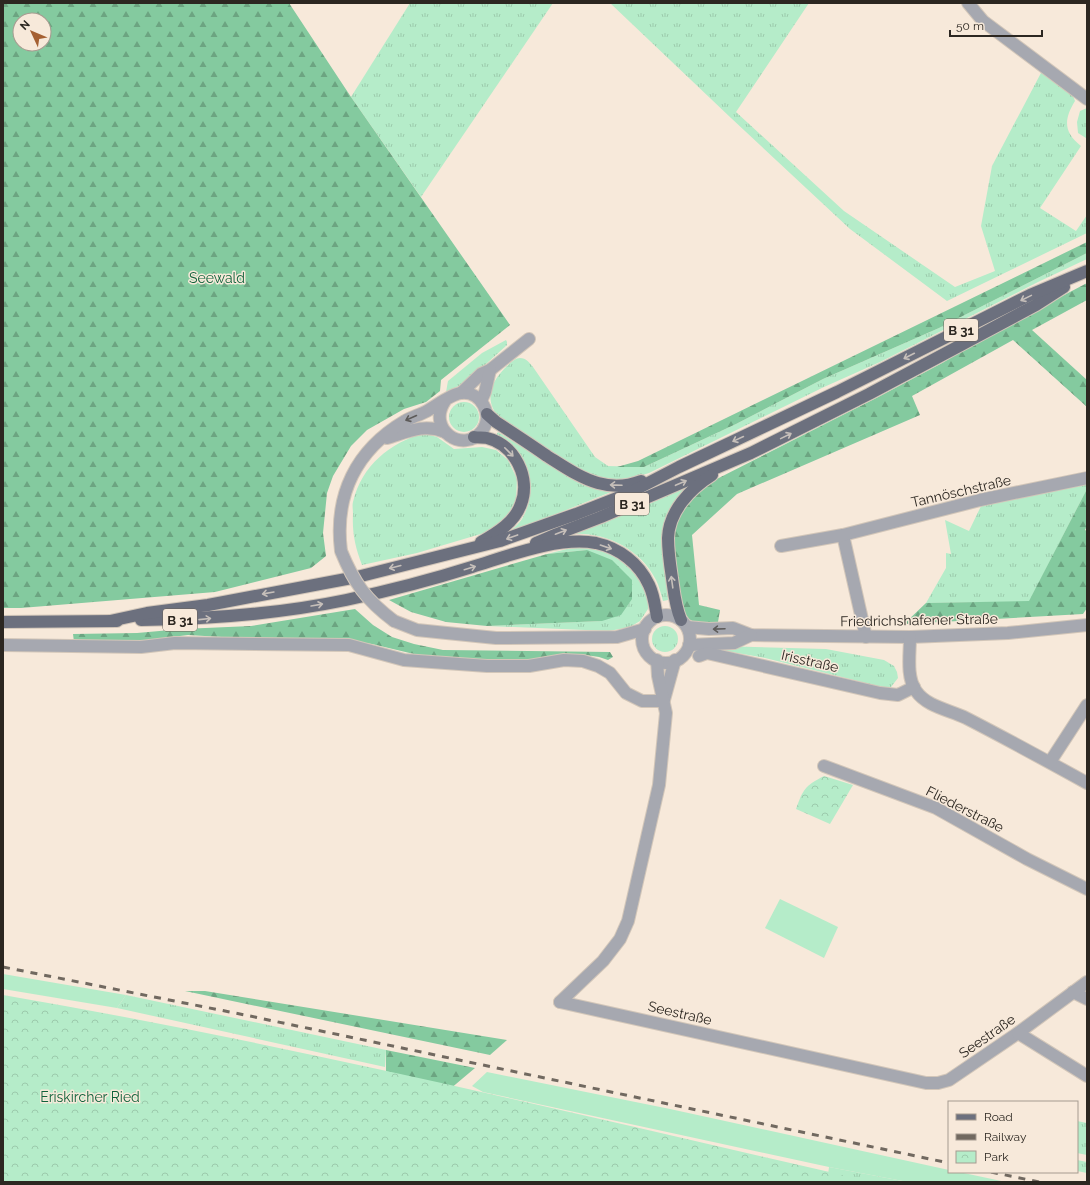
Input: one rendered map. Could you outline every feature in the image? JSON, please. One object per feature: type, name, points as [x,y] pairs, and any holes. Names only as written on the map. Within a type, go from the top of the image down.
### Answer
[{"type":"main road","name":"B 31","points":[[3,622],[198,619],[303,608],[400,588],[473,567],[513,554],[556,534],[601,517],[751,453],[869,394],[1036,305],[1087,272]]},
{"type":"main road","name":"B 31","points":[[110,621],[148,613],[208,605],[357,577],[500,541],[576,514],[627,494],[679,467],[837,392],[1030,295],[1087,272]]},
{"type":"main road","points":[[487,414],[496,422],[561,464],[586,479],[600,484],[619,486],[634,484],[679,467]]},
{"type":"main road","points":[[433,558],[482,542],[508,524],[521,505],[525,491],[519,464],[508,451],[500,445],[486,438],[474,437]]},
{"type":"main road","points":[[684,623],[676,608],[669,557],[668,537],[675,513],[688,494],[697,486],[710,476],[751,453]]},
{"type":"main road","points":[[513,554],[554,545],[584,542],[597,544],[618,551],[635,564],[642,573],[649,585],[657,617]]},
{"type":"street","points":[[968,3],[983,22],[1087,99]]},
{"type":"street","points":[[461,393],[481,374],[490,370],[529,339]]},
{"type":"street","points":[[481,401],[485,392],[490,370]]},
{"type":"street","points":[[380,440],[423,427],[436,428],[456,439],[465,440],[474,437],[484,428],[487,414],[481,401],[474,395],[461,393],[452,395],[426,412],[406,420],[388,433],[380,440],[356,466],[344,492],[339,520],[341,551],[355,581],[365,596],[378,609],[394,621],[417,630],[496,638],[617,637],[644,644]]},
{"type":"street","points":[[445,401],[439,414],[440,423],[445,432]]},
{"type":"street","name":"Tannöschstraße","points":[[781,546],[843,535],[980,500],[1087,478]]},
{"type":"street","points":[[843,535],[866,637]]},
{"type":"street","points":[[667,615],[676,617],[684,623],[690,636],[689,645],[683,656],[667,662],[657,660],[648,654],[643,637],[645,629],[650,622],[657,617],[667,615]]},
{"type":"street","name":"Friedrichshafener Straße","points":[[684,623],[709,629],[734,628],[750,635],[866,637],[910,637],[1008,633],[1087,625]]},
{"type":"street","points":[[617,637],[645,629]]},
{"type":"street","name":"Friedrichshafener Straße","points":[[689,645],[734,643],[750,635]]},
{"type":"street","points":[[910,637],[910,670],[912,682],[920,696],[930,704],[964,718],[1050,762],[1087,783]]},
{"type":"street","points":[[3,646],[141,647],[175,643],[348,645],[404,660],[487,666],[529,666],[564,660],[583,660],[610,673],[626,693],[642,701],[664,702]]},
{"type":"street","name":"Irisstraße","points":[[699,656],[707,654],[880,693],[898,695],[914,687]]},
{"type":"street","name":"Seestraße","points":[[657,660],[658,676],[666,713],[659,785],[628,921],[620,939],[603,961],[560,1002],[926,1083],[938,1083],[949,1080],[1018,1033],[1087,982]]},
{"type":"street","name":"Seestraße","points":[[664,702],[675,660]]},
{"type":"street","points":[[1050,762],[1087,705]]},
{"type":"street","name":"Fliederstraße","points":[[824,766],[936,808],[1021,855],[1087,889]]},
{"type":"street","points":[[1074,992],[1087,999]]},
{"type":"street","points":[[1018,1033],[1087,1076]]},
{"type":"green space","name":"Seewald","points":[[3,3],[289,3],[351,97],[510,325],[441,380],[440,391],[426,402],[404,409],[367,430],[351,446],[333,476],[327,493],[323,533],[326,556],[311,568],[215,592],[21,608],[3,608]]},
{"type":"green space","points":[[410,3],[553,3],[421,197],[351,97]]},
{"type":"green space","points":[[610,3],[809,3],[736,112],[844,211],[955,287],[995,271],[981,226],[992,166],[1042,71],[1073,96],[1075,101],[1067,119],[1067,125],[1071,136],[1081,146],[1040,208],[1076,231],[1087,215],[1087,233],[947,301],[850,229]]},
{"type":"green space","points":[[1087,108],[1086,138],[1078,133],[1077,122],[1080,111]]},
{"type":"green space","points":[[1087,242],[1087,253],[939,328],[823,379],[736,424],[644,467],[617,467],[638,461]]},
{"type":"green space","points":[[1087,253],[1087,259],[1038,282],[880,362],[824,387],[649,473],[636,477],[608,481],[589,475],[570,465],[501,420],[492,407],[491,393],[495,380],[512,362],[518,358],[524,359],[533,367],[595,457],[608,466],[644,467],[736,424],[823,379],[939,328]]},
{"type":"green space","points":[[1087,283],[1087,300],[1032,330],[1087,380],[1087,407],[1013,340],[912,396],[920,415],[737,494],[692,535],[699,605],[720,610],[718,622],[694,622],[689,619],[680,606],[672,547],[676,521],[684,507],[707,484],[882,395],[944,362],[970,345]]},
{"type":"green space","points":[[506,340],[507,345],[465,383],[446,392],[448,381],[482,353]]},
{"type":"green space","points":[[464,402],[470,403],[478,411],[478,423],[470,431],[464,432],[458,431],[450,423],[449,417],[450,411],[458,403]]},
{"type":"green space","points":[[498,432],[583,485],[611,492],[509,533],[521,521],[526,510],[529,501],[530,482],[525,463],[520,454],[514,447],[496,435]]},
{"type":"green space","points":[[424,433],[437,437],[454,449],[482,447],[496,450],[508,460],[517,479],[516,500],[505,520],[484,533],[417,553],[362,565],[356,546],[353,527],[353,503],[357,489],[363,477],[379,457],[400,443]]},
{"type":"green space","points":[[1087,481],[1087,489],[1029,602],[926,603],[946,568],[946,553],[951,554],[945,520],[969,531],[982,504]]},
{"type":"green space","points":[[690,484],[682,493],[666,570],[668,600],[663,601],[657,582],[649,569],[641,559],[631,551],[620,544],[596,535],[570,534]]},
{"type":"green space","points":[[1087,489],[1087,526],[1085,530],[1087,531],[1087,608],[1083,614],[904,624],[926,603],[1029,601]]},
{"type":"green space","points":[[583,545],[618,555],[637,572],[649,595],[648,609],[640,621],[630,627],[609,631],[487,626],[602,621],[587,550],[547,554]]},
{"type":"green space","points":[[587,550],[612,560],[632,580],[632,599],[621,615],[602,621],[487,626],[446,622],[411,612],[389,600],[547,554]]},
{"type":"green space","points":[[355,609],[373,625],[392,637],[414,644],[443,650],[610,652],[613,657],[608,660],[579,654],[557,655],[532,660],[489,660],[418,655],[372,644],[332,639],[238,638],[188,635],[148,640],[74,642],[73,634],[137,633],[182,629],[251,626]]},
{"type":"green space","points":[[665,626],[674,630],[678,639],[674,648],[665,652],[656,648],[652,639],[656,630]]},
{"type":"green space","points":[[716,646],[826,649],[884,660],[894,666],[898,678],[891,687],[884,689],[862,682],[765,658],[715,649]]},
{"type":"green space","points":[[824,776],[853,785],[830,824],[796,809],[803,792]]},
{"type":"green space","points":[[780,899],[838,927],[824,958],[765,928]]},
{"type":"green space","points":[[3,974],[126,995],[117,1008],[3,989]]},
{"type":"green space","points":[[185,991],[205,991],[507,1040],[490,1055]]},
{"type":"green space","name":"Eriskircher Ried","points":[[3,995],[221,1036],[439,1082],[873,1182],[3,1182]]},
{"type":"green space","points":[[126,995],[386,1050],[385,1067],[117,1008]]},
{"type":"green space","points":[[386,1050],[475,1068],[386,1143]]},
{"type":"green space","points":[[487,1072],[670,1109],[948,1170],[948,1173],[964,1173],[1006,1182],[908,1182],[829,1167],[483,1092],[472,1086]]},
{"type":"green space","points":[[1078,1121],[1087,1123],[1087,1155],[1078,1153]]},
{"type":"green space","points":[[1078,1160],[1087,1162],[1087,1173],[1078,1171]]},
{"type":"green space","points":[[829,1167],[908,1182],[827,1182]]},
{"type":"railway","points":[[3,967],[245,1015],[948,1163]]},
{"type":"railway","points":[[996,1173],[1039,1182]]}]
